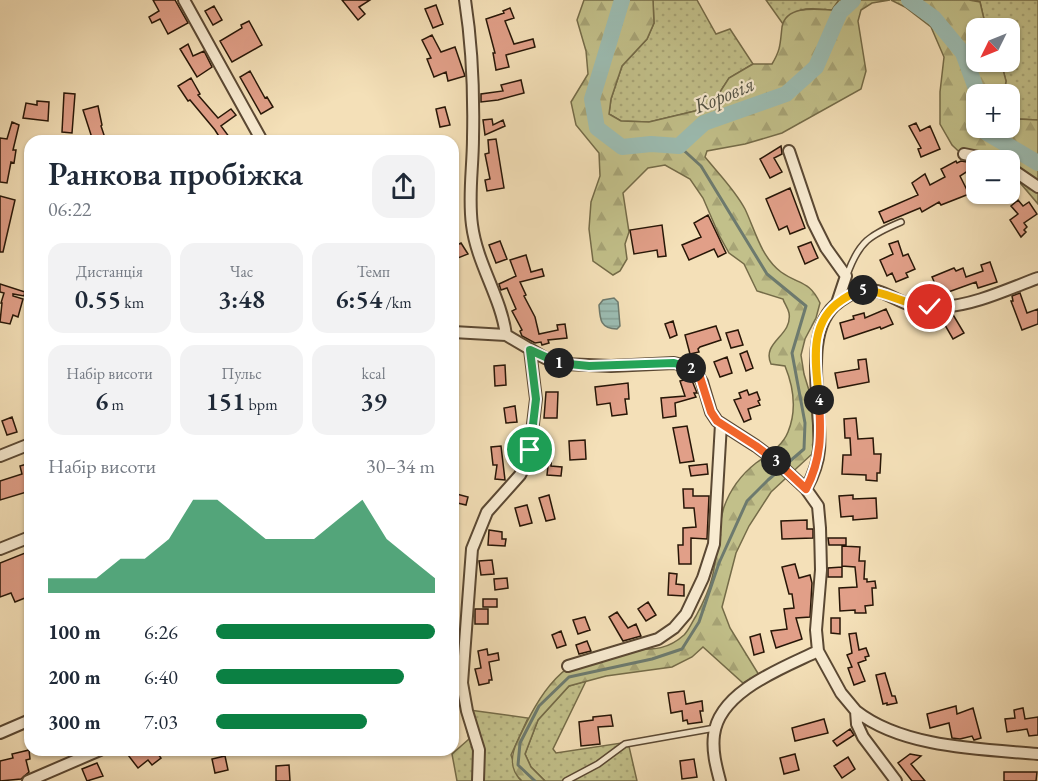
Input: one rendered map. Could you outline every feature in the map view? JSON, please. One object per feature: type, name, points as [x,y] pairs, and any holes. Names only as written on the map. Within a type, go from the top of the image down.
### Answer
[{"type":"street","points":[[184,0],[259,135]]},
{"type":"street","points":[[465,0],[473,89],[472,228],[506,335]]},
{"type":"street","points":[[789,151],[813,222],[826,248],[846,276],[837,303]]},
{"type":"street","points":[[1020,175],[1038,187]]},
{"type":"street","points":[[806,489],[815,470],[819,449],[816,341],[822,320],[829,310],[855,292],[863,290],[880,292],[915,306],[945,307],[976,300],[1038,278]]},
{"type":"street","points":[[459,332],[506,335],[545,358],[564,364],[611,366],[674,363],[687,366],[696,372],[702,382],[711,412],[722,424],[763,450],[789,472],[806,489],[818,506],[821,570],[816,630],[818,651],[841,693],[856,711],[884,727],[938,743],[1038,754]]},
{"type":"street","points":[[478,781],[479,750],[466,711],[462,683],[472,549],[487,513],[520,475],[529,457],[536,399],[530,350]]},
{"type":"street","points":[[568,666],[658,639],[674,628],[686,614],[704,578],[714,544],[722,424]]},
{"type":"street","points":[[0,456],[24,446]]},
{"type":"street","points":[[0,549],[24,539]]},
{"type":"street","points":[[720,781],[713,750],[715,728],[723,711],[739,693],[818,651]]},
{"type":"street","points":[[856,711],[857,724],[863,737],[896,781]]},
{"type":"street","points":[[0,733],[24,723]]},
{"type":"street","points":[[28,781],[86,756]]},
{"type":"lane","points":[[846,276],[853,260],[868,238],[876,232],[901,222]]},
{"type":"lane","points":[[566,781],[598,764],[625,744],[715,728]]},
{"type":"green space","points":[[584,0],[653,0],[654,23],[647,39],[622,66],[611,99],[609,114],[621,121],[649,122],[695,111],[715,100],[729,78],[753,64],[772,64],[779,50],[782,27],[789,15],[810,9],[832,10],[839,0],[890,0],[872,3],[861,10],[858,21],[866,71],[861,89],[782,133],[745,144],[707,151],[705,157],[741,202],[768,259],[781,272],[812,290],[820,303],[801,355],[811,397],[814,441],[812,454],[771,492],[749,526],[736,553],[722,607],[730,628],[759,675],[743,683],[703,647],[692,657],[672,667],[606,676],[569,686],[538,720],[525,754],[531,767],[545,781],[522,781],[515,772],[512,762],[516,745],[545,692],[568,667],[600,653],[661,648],[676,641],[687,631],[711,583],[724,507],[733,489],[746,472],[782,442],[793,416],[791,382],[785,366],[771,364],[769,356],[773,344],[789,321],[788,309],[783,299],[757,291],[744,264],[729,253],[703,198],[690,179],[665,165],[648,168],[623,193],[629,232],[625,244],[627,259],[620,271],[613,275],[593,261],[589,229],[591,202],[600,176],[599,153],[576,125],[571,102],[588,74],[586,51],[577,20]]},
{"type":"green space","points":[[653,0],[697,0],[716,34],[730,29],[753,64],[729,78],[715,100],[695,111],[649,122],[621,121],[609,114],[611,99],[622,66],[647,39],[654,23]]},
{"type":"green space","points":[[766,0],[839,0],[832,10],[805,9],[794,13],[783,24]]},
{"type":"green space","points":[[891,0],[980,2],[984,18],[966,18],[966,72],[1004,72],[1006,81],[1006,84],[966,84],[966,138],[1020,138],[1020,119],[1038,120],[1038,204],[1020,183],[1020,150],[966,150],[966,158],[952,145],[940,124],[940,92],[944,57],[931,27],[905,7]]},
{"type":"green space","points":[[969,0],[1038,0],[1038,120],[1020,119],[1020,84],[1006,84],[1004,72],[1020,72],[1020,18],[984,18],[980,2]]},
{"type":"green space","points":[[586,681],[553,749],[556,753],[628,742],[637,781],[545,781],[531,767],[525,754],[538,720],[569,686]]},
{"type":"green space","points":[[462,709],[528,718],[511,755],[522,781],[457,781],[452,756],[459,756],[459,748],[469,739]]},
{"type":"water","points":[[614,298],[618,302],[620,326],[617,329],[611,329],[602,322],[599,305],[603,300]]},
{"type":"building","points":[[153,0],[175,0],[188,23],[168,34],[160,19],[152,23],[149,17],[159,11]]},
{"type":"building","points":[[342,0],[370,0],[359,7],[365,14],[358,20]]},
{"type":"building","points":[[436,5],[443,24],[433,28],[425,9]]},
{"type":"building","points":[[214,6],[222,20],[213,25],[205,11]]},
{"type":"building","points":[[510,8],[514,18],[505,21],[514,44],[533,39],[535,47],[506,55],[509,67],[496,70],[493,53],[495,53],[486,19],[504,13],[503,11]]},
{"type":"building","points":[[249,21],[262,45],[232,62],[220,41]]},
{"type":"building","points":[[432,35],[441,52],[455,47],[465,76],[448,81],[446,72],[434,77],[427,59],[431,58],[422,40]]},
{"type":"building","points":[[188,44],[193,56],[204,51],[212,67],[197,77],[180,49]]},
{"type":"building","points":[[250,71],[265,98],[267,97],[273,107],[261,114],[240,77]]},
{"type":"building","points":[[191,78],[200,94],[198,95],[218,118],[231,109],[236,115],[221,126],[228,135],[218,135],[178,86]]},
{"type":"building","points":[[521,80],[524,93],[481,102],[481,94],[503,91],[501,85]]},
{"type":"building","points":[[64,93],[75,94],[72,133],[62,132]]},
{"type":"building","points":[[37,101],[49,102],[48,121],[23,118],[26,103],[37,105]]},
{"type":"building","points":[[98,106],[104,135],[91,135],[83,110]]},
{"type":"building","points":[[445,107],[450,125],[440,127],[436,109]]},
{"type":"building","points":[[492,119],[493,125],[503,120],[505,126],[485,135],[483,120]]},
{"type":"building","points":[[12,122],[19,125],[13,150],[16,150],[14,163],[11,162],[7,183],[0,182],[0,138],[7,139]]},
{"type":"building","points":[[916,123],[920,131],[930,126],[940,149],[921,157],[918,149],[921,148],[909,126]]},
{"type":"building","points":[[496,139],[504,188],[487,191],[485,180],[490,179],[485,154],[489,153],[488,140]]},
{"type":"building","points":[[781,146],[782,154],[774,158],[782,172],[770,178],[760,159]]},
{"type":"building","points":[[956,161],[957,163],[966,162],[966,172],[960,176],[966,188],[966,195],[941,205],[939,202],[922,212],[920,208],[884,223],[879,212],[918,195],[912,183],[925,174],[930,185],[945,177],[941,169]]},
{"type":"building","points":[[790,188],[805,228],[790,234],[787,226],[779,230],[766,199]]},
{"type":"building","points":[[0,196],[15,200],[3,252],[0,252]]},
{"type":"building","points":[[1020,202],[1023,206],[1029,202],[1037,214],[1024,223],[1027,227],[1024,230],[1026,232],[1021,237],[1010,220],[1018,214],[1011,206]]},
{"type":"building","points":[[708,215],[726,253],[718,257],[714,249],[689,260],[682,245],[701,237],[694,223]]},
{"type":"building","points":[[662,225],[666,256],[658,257],[657,250],[634,254],[630,230]]},
{"type":"building","points":[[500,241],[507,259],[496,263],[489,245]]},
{"type":"building","points":[[898,241],[903,256],[908,254],[915,269],[906,273],[908,277],[896,282],[892,273],[887,276],[880,260],[893,254],[889,244]]},
{"type":"building","points":[[811,242],[818,258],[805,264],[798,247]]},
{"type":"building","points":[[461,243],[468,254],[459,258],[459,244]]},
{"type":"building","points":[[526,255],[531,272],[542,269],[544,276],[520,282],[526,295],[524,296],[535,317],[539,334],[558,330],[557,325],[565,324],[567,338],[548,340],[549,343],[542,345],[541,342],[535,343],[522,336],[520,331],[522,330],[512,311],[516,309],[507,288],[501,290],[499,284],[516,276],[510,260]]},
{"type":"building","points":[[990,262],[997,282],[978,288],[976,282],[940,295],[932,277],[954,268],[956,271],[963,268],[966,277],[983,271],[981,265]]},
{"type":"building","points":[[0,284],[24,292],[24,296],[13,294],[23,299],[18,317],[13,315],[10,324],[0,322],[4,293],[0,292]]},
{"type":"building","points":[[1020,293],[1027,313],[1038,309],[1038,324],[1022,330],[1011,301],[1013,301],[1012,296]]},
{"type":"building","points":[[886,309],[893,324],[844,339],[840,323],[854,319],[853,316],[864,313],[865,318]]},
{"type":"building","points":[[952,313],[964,333],[953,339],[942,320]]},
{"type":"building","points":[[673,321],[677,335],[670,338],[665,324]]},
{"type":"building","points":[[716,326],[721,340],[700,347],[699,352],[690,354],[685,335]]},
{"type":"building","points":[[738,330],[743,345],[731,348],[726,333]]},
{"type":"building","points":[[747,351],[753,368],[746,371],[740,354]]},
{"type":"building","points":[[727,357],[732,373],[720,377],[714,362]]},
{"type":"building","points":[[866,359],[869,382],[838,388],[835,373],[859,369],[858,360]]},
{"type":"building","points":[[505,365],[506,385],[495,386],[494,366]]},
{"type":"building","points":[[691,378],[697,393],[694,393],[696,397],[675,403],[676,416],[663,418],[661,398],[685,396],[680,381]]},
{"type":"building","points":[[628,383],[629,399],[625,399],[627,414],[612,416],[610,403],[597,405],[595,387]]},
{"type":"building","points":[[747,390],[749,395],[757,392],[760,405],[748,409],[751,419],[744,422],[734,400],[741,398],[739,393]]},
{"type":"building","points":[[546,392],[558,392],[557,418],[544,418]]},
{"type":"building","points":[[515,406],[517,422],[506,423],[504,408]]},
{"type":"building","points":[[12,417],[17,432],[7,435],[2,421]]},
{"type":"building","points":[[856,418],[858,439],[873,438],[874,454],[881,454],[877,481],[866,480],[866,475],[842,474],[843,455],[851,455],[850,438],[845,438],[844,419]]},
{"type":"building","points":[[687,426],[694,461],[680,463],[673,428]]},
{"type":"building","points":[[585,440],[586,459],[570,460],[569,441]]},
{"type":"building","points":[[501,446],[505,480],[495,479],[497,465],[493,465],[491,447]]},
{"type":"building","points":[[541,447],[552,448],[551,466],[562,467],[561,476],[547,475],[548,466],[539,465]]},
{"type":"building","points":[[707,464],[708,474],[691,476],[689,466]]},
{"type":"building","points":[[24,465],[24,493],[0,500],[0,481],[22,474],[20,466]]},
{"type":"building","points":[[683,489],[693,489],[693,496],[709,496],[707,539],[691,538],[691,564],[679,564],[678,545],[683,545],[683,528],[696,527],[694,508],[684,508]]},
{"type":"building","points":[[459,495],[468,497],[466,505],[459,503]]},
{"type":"building","points":[[549,495],[555,519],[546,521],[539,498]]},
{"type":"building","points":[[853,495],[853,499],[876,498],[877,518],[853,520],[853,516],[841,517],[839,496]]},
{"type":"building","points":[[527,505],[532,523],[520,526],[515,508]]},
{"type":"building","points":[[807,520],[807,529],[813,529],[813,538],[782,539],[781,521]]},
{"type":"building","points":[[489,530],[502,532],[502,539],[506,539],[505,546],[488,545]]},
{"type":"building","points":[[828,538],[846,538],[846,545],[829,545]]},
{"type":"building","points":[[842,546],[860,547],[859,561],[865,561],[864,579],[867,579],[867,582],[875,581],[876,588],[872,588],[873,605],[865,606],[866,613],[855,613],[855,610],[840,611],[839,588],[857,587],[855,567],[842,566]]},
{"type":"building","points":[[24,553],[24,598],[15,602],[11,593],[0,597],[0,563]]},
{"type":"building","points":[[492,560],[494,574],[481,575],[479,561]]},
{"type":"building","points":[[795,564],[799,578],[810,575],[812,583],[810,617],[796,618],[802,639],[776,648],[771,631],[787,629],[784,609],[794,608],[792,594],[789,594],[782,567]]},
{"type":"building","points":[[842,567],[842,577],[828,577],[828,568]]},
{"type":"building","points":[[669,573],[677,574],[676,584],[684,585],[684,596],[668,595]]},
{"type":"building","points":[[507,578],[508,588],[495,590],[494,579]]},
{"type":"building","points":[[483,599],[497,599],[497,607],[483,607]]},
{"type":"building","points":[[648,602],[656,615],[646,621],[638,609]]},
{"type":"building","points":[[475,609],[488,609],[488,624],[475,624]]},
{"type":"building","points":[[617,612],[628,628],[636,624],[641,636],[623,641],[609,617]]},
{"type":"building","points":[[585,617],[590,630],[578,634],[573,620]]},
{"type":"building","points":[[831,618],[840,618],[840,634],[831,633]]},
{"type":"building","points":[[561,631],[566,645],[557,648],[552,635]]},
{"type":"building","points":[[856,633],[859,650],[866,648],[869,656],[858,663],[865,681],[854,685],[848,668],[852,667],[847,655],[852,653],[849,634]]},
{"type":"building","points":[[760,634],[764,652],[754,655],[750,637]]},
{"type":"building","points":[[587,641],[591,651],[579,654],[576,645]]},
{"type":"building","points":[[487,649],[488,655],[498,653],[499,660],[489,662],[492,680],[479,685],[475,669],[481,668],[478,651]]},
{"type":"building","points":[[885,673],[892,696],[895,696],[897,703],[883,704],[876,675]]},
{"type":"building","points":[[684,691],[686,704],[702,701],[703,711],[700,711],[702,722],[688,724],[687,720],[683,721],[682,711],[671,713],[668,693]]},
{"type":"building","points":[[956,706],[957,714],[973,708],[981,738],[974,740],[972,736],[952,738],[949,723],[930,728],[927,714]]},
{"type":"building","points":[[1023,708],[1025,719],[1038,717],[1038,735],[1029,736],[1027,729],[1007,732],[1005,719],[1015,718],[1014,710]]},
{"type":"building","points":[[611,715],[613,726],[598,727],[600,744],[581,746],[579,722],[593,720],[593,717]]},
{"type":"building","points":[[824,719],[828,733],[795,741],[792,728]]},
{"type":"building","points":[[850,729],[854,735],[837,746],[833,741]]},
{"type":"building","points":[[24,751],[24,756],[30,756],[30,759],[26,760],[29,772],[21,779],[0,781],[0,761],[13,758],[12,754]]},
{"type":"building","points":[[795,754],[799,770],[784,774],[780,758]]},
{"type":"building","points":[[910,754],[921,756],[911,764],[925,781],[912,781],[898,763]]},
{"type":"building","points":[[129,756],[160,756],[161,758],[152,765],[148,760],[138,768]]},
{"type":"building","points":[[225,756],[228,770],[215,773],[212,759]]},
{"type":"building","points":[[848,757],[855,769],[842,778],[834,766]]},
{"type":"building","points":[[694,759],[697,777],[682,779],[680,761]]},
{"type":"building","points":[[97,763],[103,776],[87,781],[82,769]]},
{"type":"building","points":[[289,765],[290,781],[276,781],[276,766]]},
{"type":"building","points":[[1004,772],[1037,772],[1036,781],[1004,781]]},
{"type":"waterway","name":"Коровія","points":[[622,0],[592,99],[597,128],[622,147],[651,144],[679,146],[704,123],[786,94],[816,67],[840,12],[853,0]]},
{"type":"waterway","name":"Коровія","points":[[909,0],[934,18],[963,53],[974,84]]},
{"type":"waterway","name":"Коровія","points":[[996,138],[1038,163]]},
{"type":"waterway","points":[[535,781],[518,765],[520,743],[539,706],[569,677],[652,659],[682,649],[699,622],[719,563],[747,501],[804,449],[805,423],[792,353],[806,306],[767,274],[701,166],[679,146]]},
{"type":"route","points":[[530,450],[536,399],[530,350],[552,361],[575,365],[682,364],[692,368],[700,377],[711,412],[717,421],[763,450],[806,489],[818,459],[820,424],[815,350],[819,328],[826,314],[833,306],[861,290],[880,292],[909,305],[930,307]]}]
